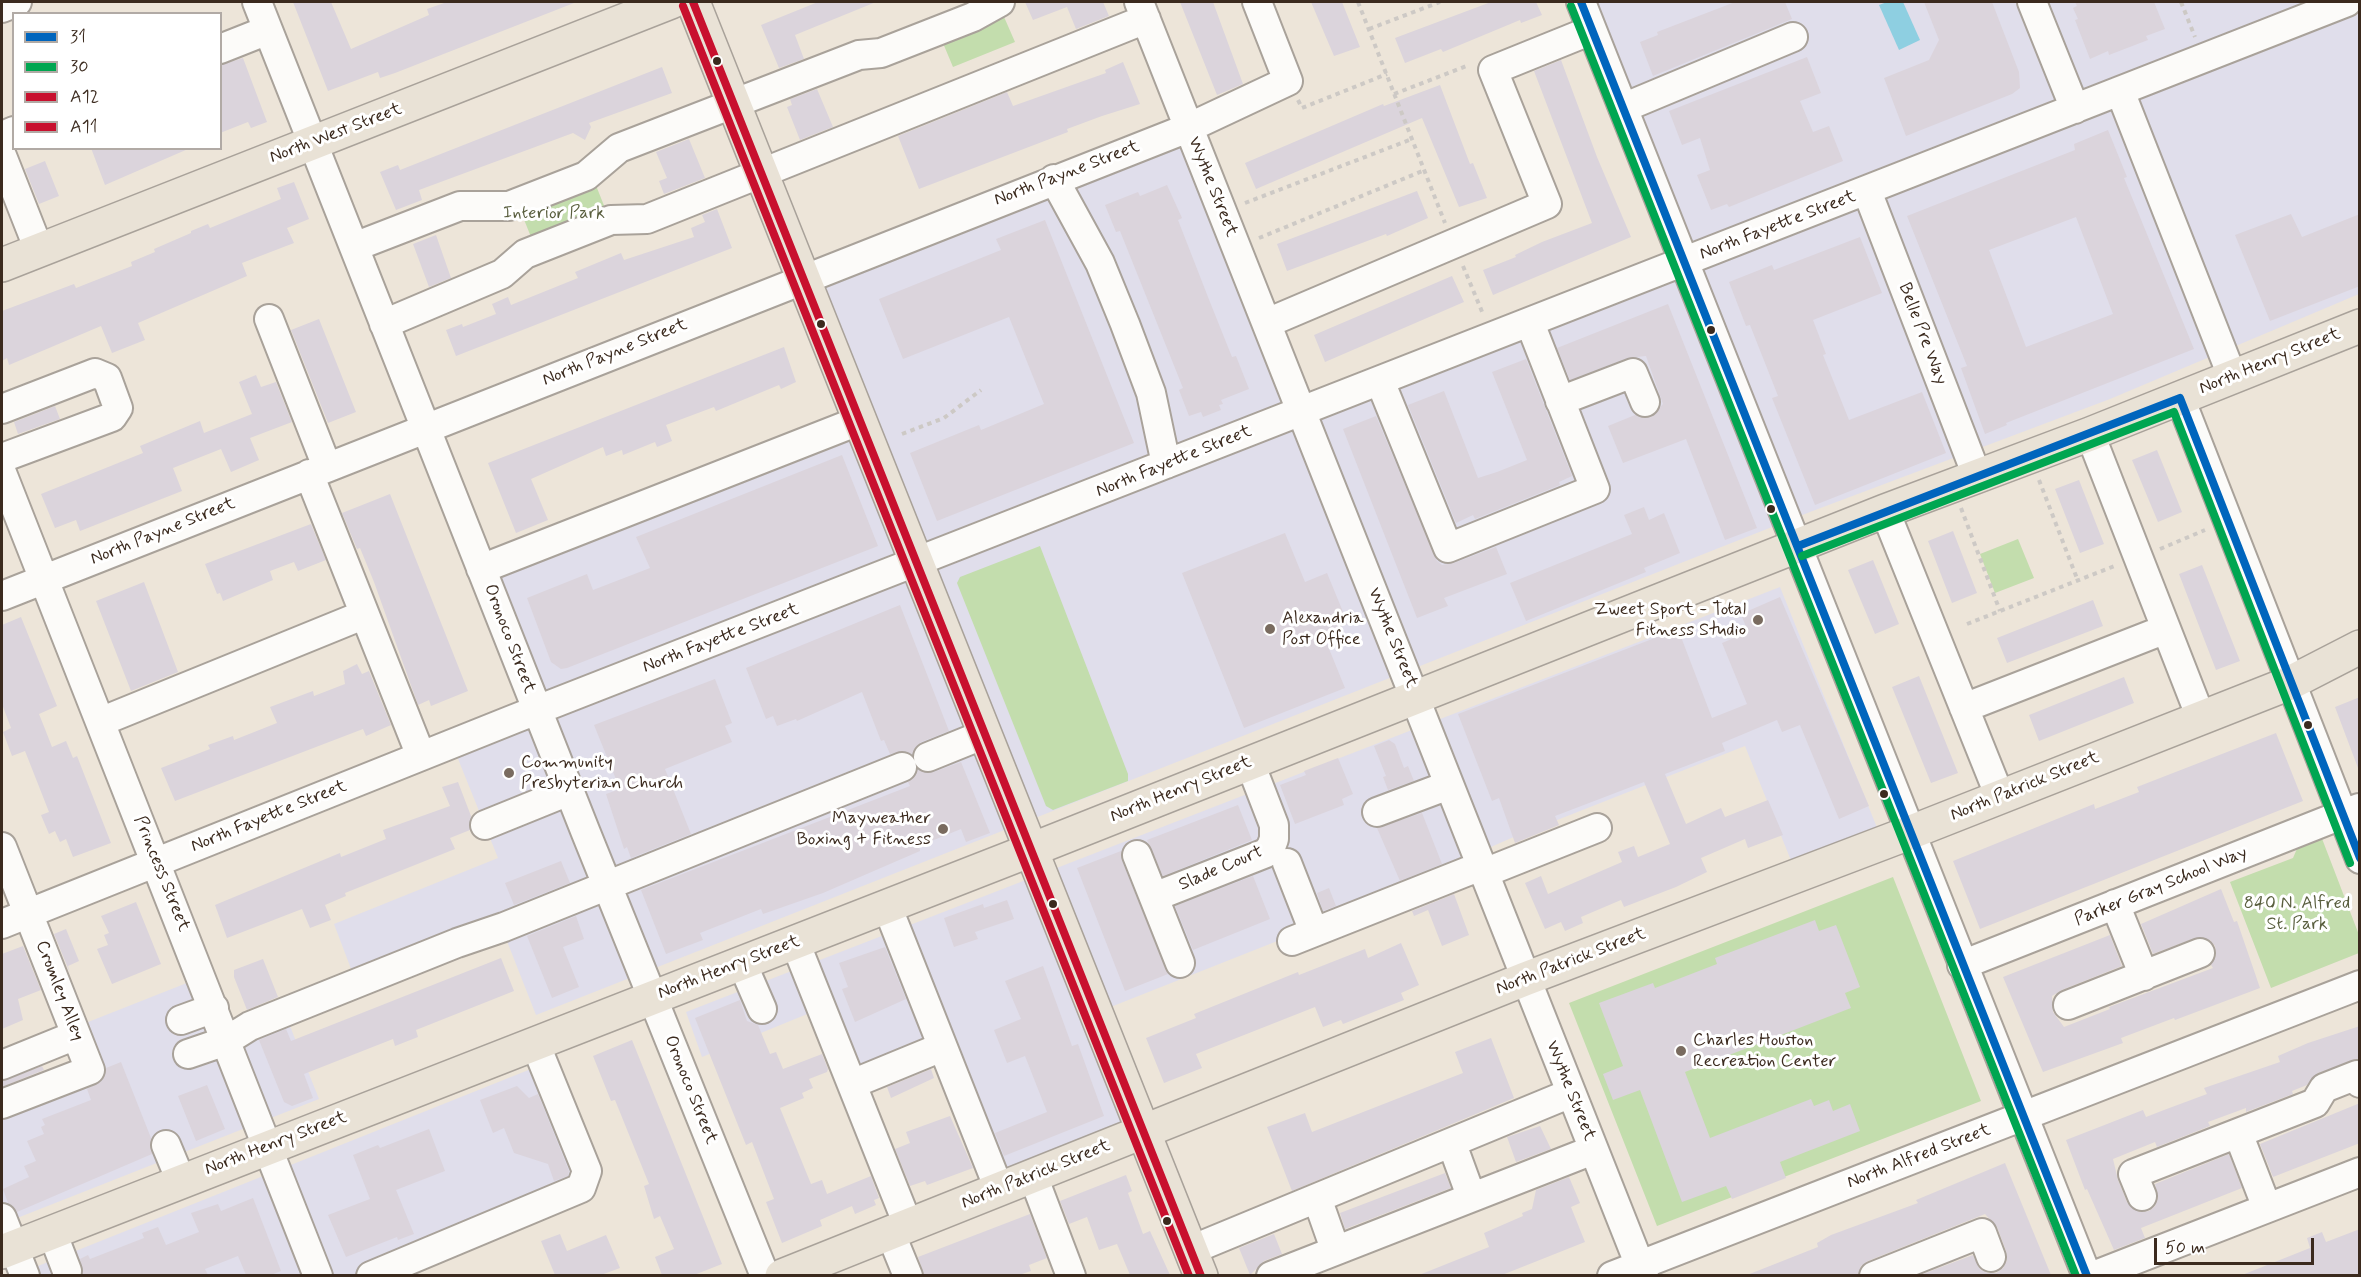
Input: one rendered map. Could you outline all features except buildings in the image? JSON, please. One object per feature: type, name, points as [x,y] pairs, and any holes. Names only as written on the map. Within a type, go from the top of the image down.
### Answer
[{"type":"main road","name":"North West Street","points":[[2,265],[670,2]]},
{"type":"main road","points":[[693,2],[763,171],[984,734],[1196,1263]]},
{"type":"main road","name":"North Henry Street","points":[[10,1248],[1031,850],[1885,511],[2090,434],[2360,326]]},
{"type":"main road","name":"North Patrick Street","points":[[782,1275],[1525,979],[1910,832],[2290,683],[2360,646]]},
{"type":"street","points":[[2,8],[17,2]]},
{"type":"street","name":"Oronoco Street","points":[[257,2],[537,711],[765,1275]]},
{"type":"street","points":[[354,247],[460,206],[509,206],[586,176],[619,148],[859,55],[881,53],[973,17],[1000,2]]},
{"type":"street","points":[[1257,2],[1288,81]]},
{"type":"street","points":[[1581,2],[1798,546],[1962,966],[2026,1117],[2087,1275]]},
{"type":"street","points":[[2032,2],[2074,109]]},
{"type":"street","name":"North Fayette Street","points":[[2,924],[421,756],[2348,2]]},
{"type":"street","points":[[384,324],[502,274],[525,254],[611,220],[646,219],[1142,10]]},
{"type":"street","name":"Wythe Street","points":[[1142,10],[1642,1270]]},
{"type":"street","points":[[222,47],[268,30]]},
{"type":"street","points":[[1267,323],[1547,204],[1493,70],[1592,30]]},
{"type":"street","points":[[1623,108],[1793,37]]},
{"type":"street","name":"North Payne Street","points":[[2,596],[1053,179],[1188,128],[1228,107],[1288,81]]},
{"type":"street","points":[[2120,91],[2232,376]]},
{"type":"street","points":[[2,156],[39,250]]},
{"type":"street","points":[[1053,179],[1100,263],[1125,324],[1151,393],[1166,464]]},
{"type":"street","name":"Belle Pre Way","points":[[1867,191],[1965,481]]},
{"type":"street","points":[[269,319],[363,615],[421,756]]},
{"type":"street","points":[[1380,381],[1448,548],[1594,489],[1530,323]]},
{"type":"street","points":[[2,409],[95,373],[106,378],[118,408],[112,417],[2,458]]},
{"type":"street","points":[[1560,401],[1633,373],[1645,402]]},
{"type":"street","points":[[2180,398],[2290,683],[2351,811],[2360,859]]},
{"type":"street","points":[[481,569],[861,420]]},
{"type":"street","points":[[2090,434],[2201,718]]},
{"type":"street","name":"Princess Street","points":[[2,473],[318,1275]]},
{"type":"street","points":[[1885,511],[2000,796]]},
{"type":"street","points":[[100,722],[363,615]]},
{"type":"street","points":[[1964,708],[2166,629]]},
{"type":"street","points":[[188,1054],[226,1041],[250,1026],[607,886],[984,734]]},
{"type":"street","name":"Slade Court","points":[[1154,897],[1266,853],[1271,847],[1274,839],[1274,825],[1250,763]]},
{"type":"street","points":[[1377,812],[1449,784]]},
{"type":"street","points":[[485,825],[569,791]]},
{"type":"street","name":"Parker Gray School Way","points":[[1962,966],[2351,811]]},
{"type":"street","points":[[1287,863],[1303,937],[1597,828]]},
{"type":"street","name":"Cromley Alley","points":[[2,847],[90,1070],[2,1104]]},
{"type":"street","points":[[1137,855],[1180,963]]},
{"type":"street","points":[[2115,904],[2144,976]]},
{"type":"street","points":[[887,906],[999,1189]]},
{"type":"street","points":[[795,942],[852,1084],[899,1229],[908,1275]]},
{"type":"street","points":[[2068,1005],[2200,953]]},
{"type":"street","points":[[742,963],[762,1009]]},
{"type":"street","name":"North Alfred Street","points":[[1612,1275],[1642,1270],[2360,985]]},
{"type":"street","points":[[181,1020],[214,1008]]},
{"type":"street","points":[[2,1065],[76,1035]]},
{"type":"street","points":[[371,1275],[581,1188],[587,1172],[535,1043]]},
{"type":"street","points":[[852,1084],[942,1047]]},
{"type":"street","points":[[2142,1196],[2133,1174],[2315,1102],[2324,1088],[2357,1075],[2360,1083]]},
{"type":"street","points":[[1196,1263],[1317,1198],[1571,1094]]},
{"type":"street","points":[[2238,1133],[2267,1208]]},
{"type":"street","points":[[1452,1144],[1472,1196]]},
{"type":"street","points":[[166,1145],[182,1181]]},
{"type":"street","points":[[1271,1275],[1593,1150]]},
{"type":"street","points":[[2093,1275],[2360,1172]]},
{"type":"street","points":[[1033,1176],[1071,1275]]},
{"type":"street","points":[[1317,1198],[1335,1249]]},
{"type":"street","points":[[52,1232],[67,1271]]},
{"type":"street","points":[[1874,1275],[1982,1233],[1991,1257]]},
{"type":"path","points":[[1358,2],[1453,243],[1493,337]]},
{"type":"path","points":[[1369,29],[1440,2]]},
{"type":"path","points":[[2181,2],[2203,58]]},
{"type":"path","points":[[1394,94],[1478,62],[1493,70]]},
{"type":"path","points":[[1288,81],[1302,108],[1387,74]]},
{"type":"path","points":[[1222,212],[1412,139]]},
{"type":"path","points":[[1236,247],[1425,170]]},
{"type":"path","points":[[902,434],[944,418],[981,390]]},
{"type":"path","points":[[2030,457],[2078,581]]},
{"type":"path","points":[[1965,481],[2001,611]]},
{"type":"path","points":[[1967,624],[2205,530]]},
{"type":"shaded area","points":[[1584,2],[2359,2],[2359,294],[2110,399],[1810,512],[536,1015],[501,926],[356,982],[334,924],[498,858],[452,744],[538,710],[481,563],[860,411],[806,276],[1191,126],[1303,410],[1687,261]]},
{"type":"shaded area","points":[[1780,587],[1882,840],[1796,873],[1745,746],[1509,839],[1290,936],[1098,1012],[1146,1131],[1004,1187],[947,1046],[857,1082],[822,1008],[702,1057],[686,1012]]},
{"type":"shaded area","points":[[202,977],[225,1034],[284,1011],[319,1099],[2,1224],[2,1106],[94,1069],[78,1026]]},
{"type":"shaded area","points":[[546,1063],[593,1182],[358,1275],[13,1276]]},
{"type":"green space","points":[[1001,10],[1015,42],[953,67],[940,36]]},
{"type":"green space","name":"Interior Park","points":[[593,178],[607,213],[533,242],[519,207]]},
{"type":"green space","points":[[2018,539],[2034,578],[1995,593],[1980,554]]},
{"type":"green space","points":[[1040,546],[1128,774],[1128,781],[1053,810],[1046,806],[957,583],[960,577]]},
{"type":"green space","name":"840 N. Alfred St. Park","points":[[2321,836],[2359,935],[2359,953],[2271,988],[2230,882],[2293,858],[2299,844]]},
{"type":"green space","points":[[1893,877],[1981,1101],[1657,1226],[1569,1003]]},
{"type":"water","points":[[1887,2],[1903,2],[1920,40],[1899,50],[1879,5]]},
{"type":"transit line","name":"A12","points":[[693,2],[1201,1276]]},
{"type":"transit line","name":"31","points":[[1581,2],[2087,1276]]},
{"type":"transit line","name":"A11","points":[[683,6],[1189,1276]]},
{"type":"transit line","name":"30","points":[[1571,6],[2076,1276]]},
{"type":"transit line","name":"31","points":[[1798,546],[2180,398],[2360,858]]},
{"type":"transit line","name":"30","points":[[1802,556],[2174,412],[2350,863]]},
{"type":"place","name":"Zweet Sport - Total Fitness Studio","points":[[1758,620]]},
{"type":"place","name":"Alexandria Post Office","points":[[1270,629]]},
{"type":"place","name":"Community Presbyterian Church","points":[[509,773]]},
{"type":"place","name":"Mayweather Boxing + Fitness","points":[[943,829]]},
{"type":"place","name":"Charles Houston Recreation Center","points":[[1681,1051]]}]
